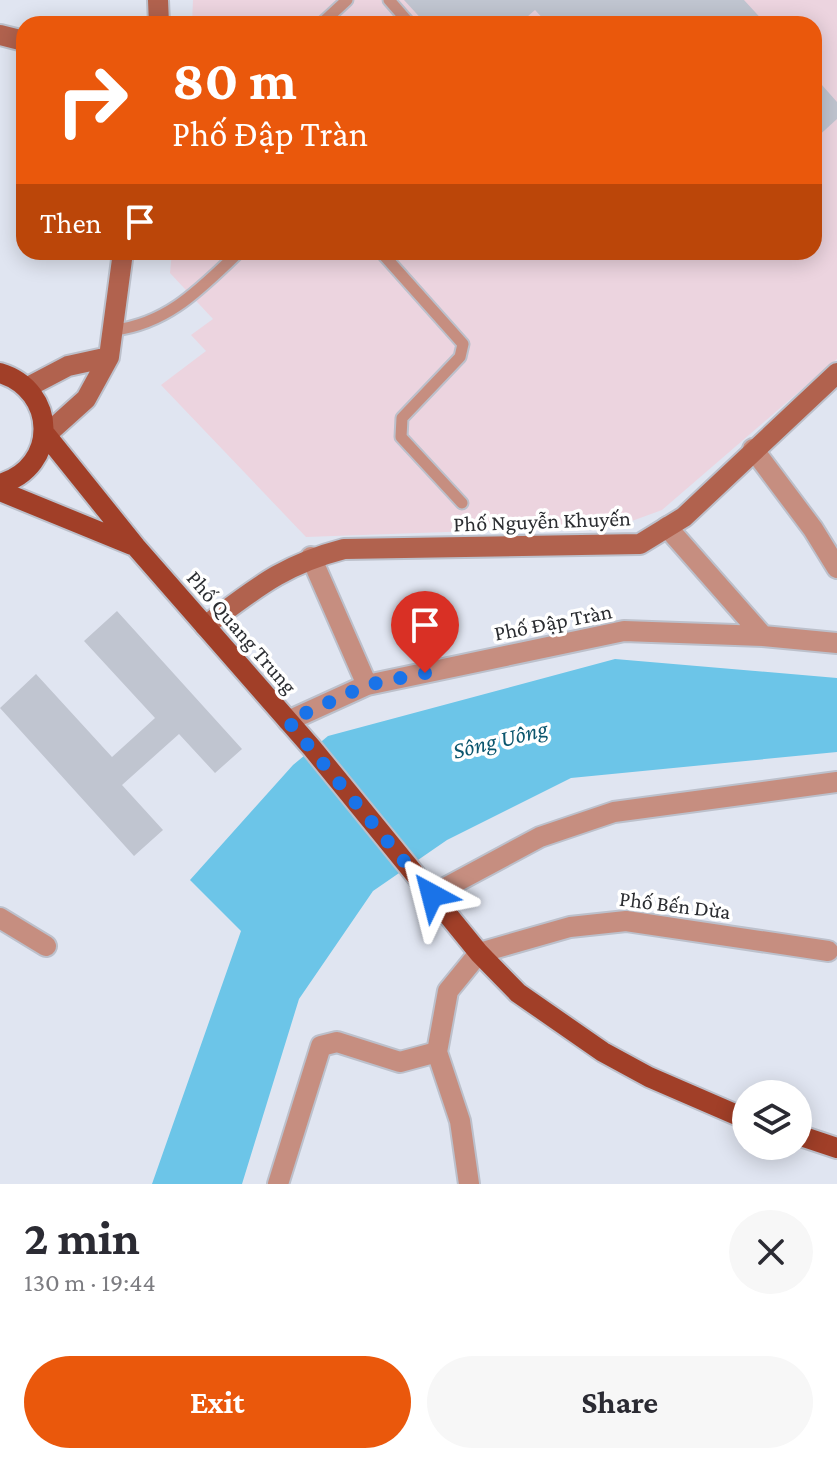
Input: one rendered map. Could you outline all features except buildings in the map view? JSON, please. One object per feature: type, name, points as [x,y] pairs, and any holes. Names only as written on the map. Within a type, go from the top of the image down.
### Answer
[{"type":"main road","points":[[0,373],[28,387]]},
{"type":"main road","name":"Phố Quang Trung","points":[[28,387],[38,401],[46,435],[136,547],[312,748],[479,953],[518,993],[603,1052],[649,1077],[732,1113]]},
{"type":"main road","points":[[0,484],[19,476],[31,465],[46,435]]},
{"type":"main road","name":"Phố Quang Trung","points":[[0,491],[136,547]]},
{"type":"main road","points":[[812,1140],[837,1148]]},
{"type":"street","points":[[46,435],[86,399],[109,357],[122,260]]},
{"type":"street","points":[[28,387],[68,366],[109,357]]},
{"type":"street","name":"Phố Nguyễn Khuyến","points":[[205,626],[273,575],[311,557],[344,549],[640,544],[684,517],[837,373]]},
{"type":"street","points":[[753,449],[813,529],[837,568]]},
{"type":"street","points":[[667,527],[763,636]]},
{"type":"street","points":[[311,557],[367,685]]},
{"type":"street","name":"Phố Đập Tràn","points":[[288,721],[367,685],[624,631],[763,636],[837,643]]},
{"type":"street","points":[[427,888],[540,837],[614,812],[837,782]]},
{"type":"street","points":[[0,918],[46,946]]},
{"type":"street","name":"Phố Bến Dừa","points":[[479,953],[570,927],[626,921],[834,953]]},
{"type":"street","points":[[469,1184],[460,1121],[437,1052],[448,991],[479,953]]},
{"type":"street","points":[[278,1184],[321,1046],[337,1042],[400,1062],[437,1052]]},
{"type":"lane","points":[[330,16],[347,0]]},
{"type":"lane","points":[[389,0],[403,16]]},
{"type":"lane","points":[[115,330],[142,326],[169,313],[230,260]]},
{"type":"lane","points":[[388,260],[463,344],[460,357],[402,418],[399,430],[401,437],[462,503]]},
{"type":"shaded area","points":[[193,0],[837,0],[837,359],[662,510],[618,526],[306,537],[161,385],[206,351],[191,335],[213,319],[170,273],[171,260],[822,260],[822,16],[192,16]]},
{"type":"water","name":"Sông Uông","points":[[615,659],[837,678],[837,752],[571,778],[447,840],[373,891],[299,999],[242,1184],[152,1184],[241,931],[190,880],[293,765],[328,736]]},
{"type":"route","points":[[425,673],[367,685],[288,721],[432,895]]}]
